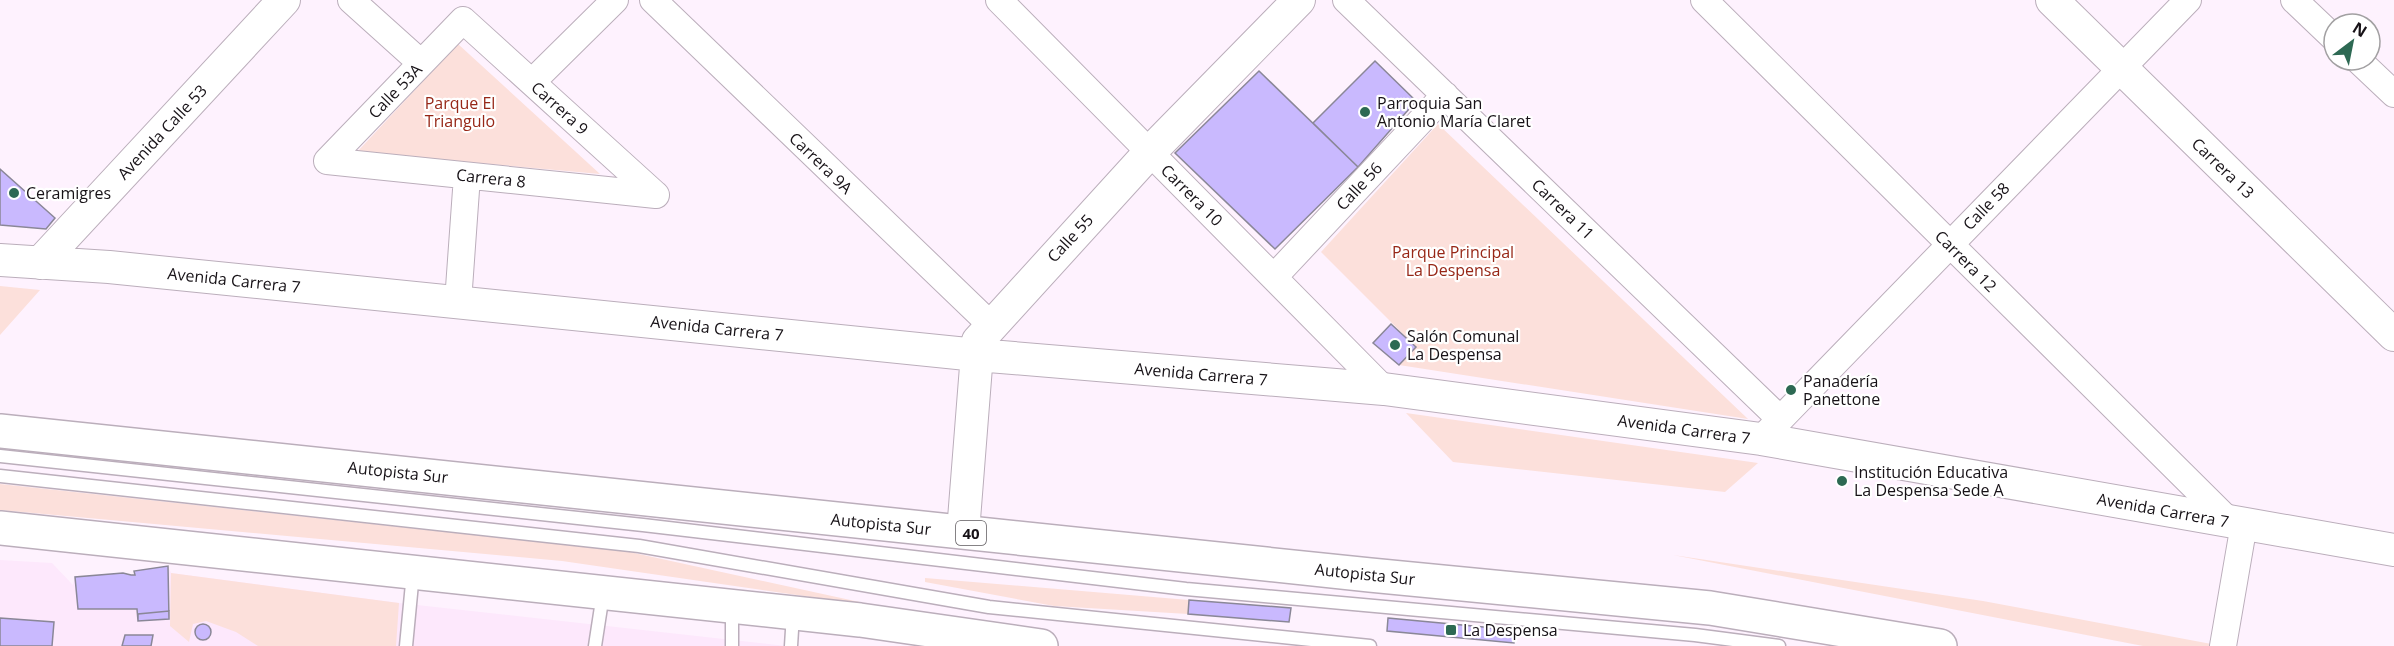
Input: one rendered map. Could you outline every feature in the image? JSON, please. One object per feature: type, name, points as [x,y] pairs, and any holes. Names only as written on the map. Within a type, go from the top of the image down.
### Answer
[{"type":"highway","name":"Autopista Sur","points":[[0,431],[1710,608],[1940,646]]},
{"type":"highway","points":[[0,528],[793,612],[942,639],[1034,646]]},
{"type":"street","name":"Avenida Calle 53","points":[[40,263],[284,0]]},
{"type":"street","points":[[351,0],[422,63]]},
{"type":"street","points":[[531,82],[615,0]]},
{"type":"street","name":"Carrera 9A","points":[[653,0],[991,325]]},
{"type":"street","name":"Carrera 10","points":[[999,0],[1384,389]]},
{"type":"street","name":"Calle 55","points":[[963,532],[978,341],[1150,152],[1299,0]]},
{"type":"street","name":"Carrera 11","points":[[1346,0],[1445,95],[1770,428]]},
{"type":"street","name":"Carrera 12","points":[[1704,0],[1950,244],[2236,522]]},
{"type":"street","name":"Carrera 13","points":[[2052,0],[2394,335]]},
{"type":"street","name":"Calle 58","points":[[1770,428],[2188,0]]},
{"type":"street","points":[[2294,0],[2322,27]]},
{"type":"street","name":"Calle 53A","points":[[327,162],[463,20]]},
{"type":"street","name":"Carrera 9","points":[[463,20],[656,195]]},
{"type":"street","points":[[2371,72],[2394,94]]},
{"type":"street","name":"Calle 56","points":[[1274,277],[1445,95]]},
{"type":"street","name":"Carrera 8","points":[[327,162],[656,195]]},
{"type":"street","points":[[458,302],[467,176]]},
{"type":"street","name":"Avenida Carrera 7","points":[[0,260],[109,267],[977,355],[1384,389],[1770,428],[2236,522],[2394,550]]},
{"type":"street","points":[[2223,646],[2236,522]]},
{"type":"lane","points":[[0,456],[643,525],[1186,589],[1695,634],[1779,646]]},
{"type":"lane","points":[[0,476],[639,546],[989,607],[1370,646]]},
{"type":"lane","points":[[406,646],[414,572]]},
{"type":"lane","points":[[595,646],[603,592]]},
{"type":"lane","points":[[732,606],[732,646]]},
{"type":"lane","points":[[791,646],[793,612]]},
{"type":"shaded area","points":[[0,560],[52,563],[73,585],[75,577],[123,573],[135,575],[134,571],[168,566],[171,573],[399,603],[786,646],[0,646]]},
{"type":"green space","name":"Parque El Triangulo","points":[[458,44],[600,174],[357,152]]},
{"type":"green space","name":"Parque Principal La Despensa","points":[[1438,124],[1748,419],[1399,365],[1416,347],[1321,252]]},
{"type":"green space","points":[[0,286],[40,290],[0,335]]},
{"type":"green space","points":[[1406,413],[1758,463],[1725,492],[1453,462]]},
{"type":"green space","points":[[0,484],[625,551],[887,608],[562,561],[0,510]]},
{"type":"green space","points":[[1673,555],[1983,601],[2222,646],[2143,646]]},
{"type":"green space","points":[[171,573],[399,603],[396,646],[258,646],[236,632],[206,621],[193,624],[189,642],[170,626]]},
{"type":"green space","points":[[925,578],[1189,600],[1188,614],[1054,606],[925,582]]},
{"type":"building","name":"Parroquia San Antonio María Claret","points":[[1375,61],[1416,101],[1358,167],[1313,123]]},
{"type":"building","points":[[1259,71],[1358,167],[1275,249],[1175,153]]},
{"type":"building","name":"Ceramigres","points":[[0,169],[55,218],[46,229],[0,225]]},
{"type":"building","name":"Salón Comunal La Despensa","points":[[1391,324],[1416,347],[1399,365],[1373,343]]},
{"type":"building","points":[[168,566],[169,619],[138,621],[137,609],[78,609],[75,577],[123,573],[135,575],[134,571]]},
{"type":"building","points":[[1189,600],[1291,608],[1289,622],[1188,614]]},
{"type":"building","points":[[169,611],[169,619],[138,621],[138,614]]},
{"type":"building","points":[[0,618],[54,622],[52,646],[0,646]]},
{"type":"building","name":"La Despensa","points":[[1388,618],[1515,630],[1514,643],[1387,631]]},
{"type":"building","points":[[200,624],[206,624],[211,632],[209,638],[200,640],[195,635],[195,629]]},
{"type":"building","points":[[125,635],[153,635],[151,646],[122,646]]},
{"type":"place","name":"Parroquia San Antonio María Claret","points":[[1365,112]]},
{"type":"place","name":"Ceramigres","points":[[14,193]]},
{"type":"place","name":"Salón Comunal La Despensa","points":[[1395,345]]},
{"type":"place","name":"Panadería Panettone","points":[[1791,390]]},
{"type":"place","name":"Institución Educativa La Despensa Sede A","points":[[1842,481]]},
{"type":"place","name":"La Despensa","points":[[1451,630]]}]
